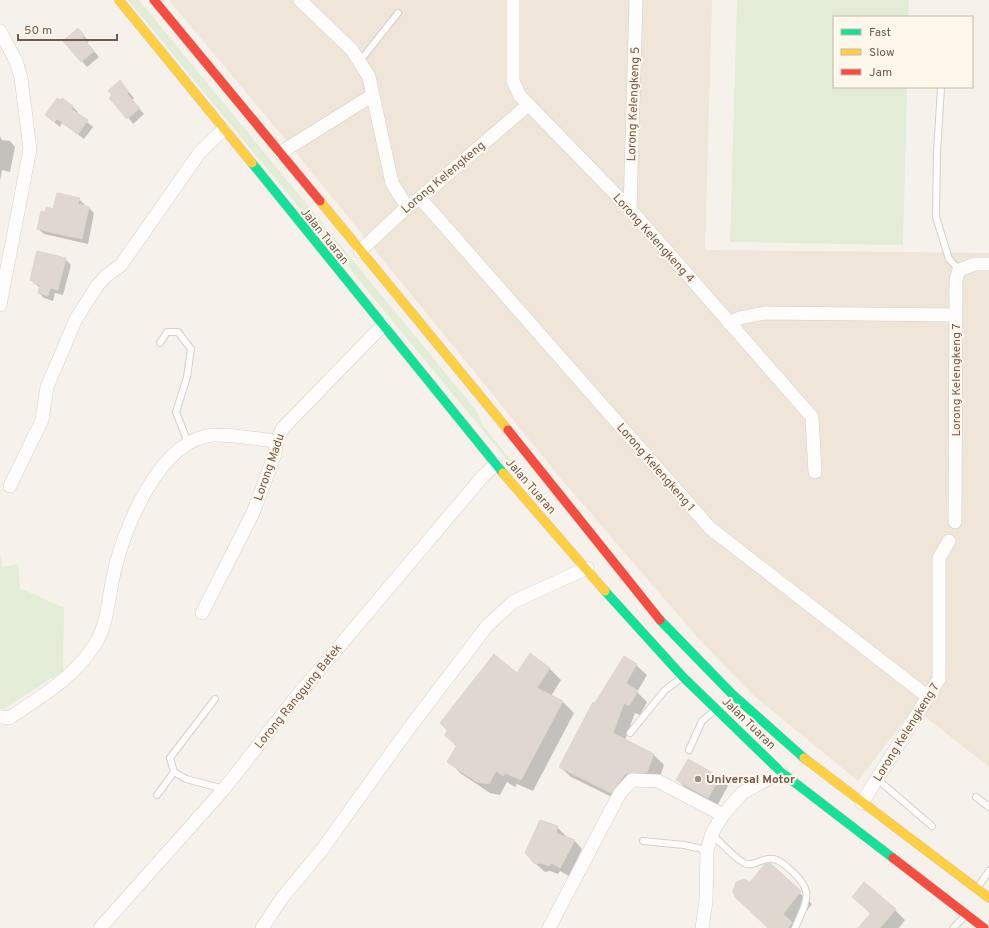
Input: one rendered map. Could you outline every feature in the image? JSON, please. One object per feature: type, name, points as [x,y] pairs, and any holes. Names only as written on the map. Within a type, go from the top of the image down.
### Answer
[{"type":"main road","name":"Jalan Tuaran","points":[[119,0],[223,130],[496,464],[587,568],[615,603],[683,677],[781,772],[967,914],[980,927]]},
{"type":"main road","name":"Jalan Tuaran","points":[[154,0],[494,412],[656,616],[674,636],[768,727],[862,803],[989,898]]},
{"type":"main road","points":[[490,422],[494,412]]},
{"type":"main road","points":[[518,490],[526,493],[529,492]]},
{"type":"street","points":[[300,0],[352,50],[369,77],[392,182],[407,207]]},
{"type":"street","name":"Lorong Kelengkeng 4","points":[[513,0],[513,82],[520,96],[630,209],[812,417],[816,472]]},
{"type":"street","name":"Lorong Kelengkeng 5","points":[[630,209],[636,0]]},
{"type":"street","points":[[0,32],[16,60],[21,78],[30,149],[0,305]]},
{"type":"street","points":[[280,153],[373,95]]},
{"type":"street","name":"Lorong Kelengkeng","points":[[360,251],[407,207],[420,198],[528,105]]},
{"type":"street","points":[[10,486],[42,420],[47,387],[76,319],[97,286],[106,276],[121,265],[200,152],[223,130]]},
{"type":"street","name":"Lorong Kelengkeng 1","points":[[420,198],[710,528],[928,697]]},
{"type":"street","points":[[959,270],[975,264],[989,264]]},
{"type":"street","name":"Lorong Kelengkeng 7","points":[[955,522],[956,280],[959,270]]},
{"type":"street","points":[[729,323],[740,318],[764,313],[956,315]]},
{"type":"street","name":"Lorong Madu","points":[[202,613],[253,513],[275,454],[276,441],[283,428],[383,325]]},
{"type":"street","points":[[0,717],[9,718],[61,683],[90,653],[106,621],[114,573],[128,527],[154,477],[171,455],[188,443],[212,435],[276,441]]},
{"type":"street","name":"Lorong Ranggung Batek","points":[[100,928],[224,789],[293,701],[483,476],[496,464]]},
{"type":"street","name":"Lorong Kelengkeng 7","points":[[862,803],[939,679],[939,558],[949,541]]},
{"type":"street","points":[[262,928],[282,898],[321,851],[407,731],[487,626],[513,602],[587,568]]},
{"type":"street","points":[[703,928],[706,901],[707,850],[712,833],[723,815],[742,793],[781,772]]},
{"type":"street","points":[[548,928],[620,793],[632,780],[658,780],[723,815]]},
{"type":"lane","points":[[360,61],[398,13]]},
{"type":"lane","points":[[941,88],[937,153],[936,217],[949,259],[959,270]]},
{"type":"lane","points":[[160,343],[168,332],[178,332],[191,348],[187,377],[176,412],[188,443]]},
{"type":"lane","points":[[630,733],[665,690],[683,677]]},
{"type":"lane","points":[[215,699],[170,758],[174,772],[186,779],[224,789]]},
{"type":"lane","points":[[689,750],[702,721],[717,709]]},
{"type":"lane","points":[[157,795],[174,772]]},
{"type":"lane","points":[[877,779],[932,826]]},
{"type":"lane","points":[[976,797],[989,807]]},
{"type":"lane","points":[[712,833],[729,851],[745,863],[751,864],[768,859],[777,860],[800,878],[806,889],[807,899],[795,928]]},
{"type":"lane","points":[[643,841],[684,844],[707,850]]},
{"type":"lane","points":[[977,888],[989,871]]},
{"type":"lane","points":[[953,928],[967,914]]},
{"type":"shaded area","points":[[169,0],[712,0],[705,250],[989,253],[989,767],[914,708],[858,781],[753,695],[698,638],[563,481],[271,122]]},
{"type":"green space","points":[[128,0],[139,0],[475,409],[484,427],[530,483],[530,485],[527,484]]},
{"type":"green space","points":[[737,0],[909,0],[908,16],[833,16],[833,88],[907,88],[903,245],[730,242]]},
{"type":"green space","points":[[0,552],[2,567],[18,564],[20,588],[64,608],[63,671],[3,709],[0,709]]},
{"type":"building","points":[[78,28],[84,35],[82,37],[94,51],[81,62],[63,41]]},
{"type":"building","points":[[120,80],[129,92],[127,94],[140,108],[127,119],[109,98],[112,95],[108,91]]},
{"type":"building","points":[[57,98],[60,100],[62,98],[73,106],[71,109],[88,120],[78,134],[57,119],[54,122],[45,115]]},
{"type":"building","points":[[57,193],[80,198],[78,204],[89,207],[82,239],[37,229],[41,211],[46,212],[46,207],[53,209]]},
{"type":"building","points":[[37,251],[66,258],[58,290],[50,288],[48,296],[38,293],[40,285],[33,283],[34,281],[30,280]]},
{"type":"building","points":[[530,653],[550,668],[537,688],[563,701],[521,780],[505,773],[503,776],[496,771],[489,784],[477,782],[447,762],[457,745],[445,736],[447,730],[440,723],[494,654],[517,673]]},
{"type":"building","points":[[624,656],[637,664],[626,683],[638,691],[629,706],[624,703],[613,733],[654,754],[647,772],[625,774],[611,793],[559,767],[593,702],[595,703]]},
{"type":"building","name":"Universal Motor","points":[[688,759],[720,777],[708,798],[676,780]]},
{"type":"building","points":[[540,820],[558,826],[556,833],[575,840],[560,868],[551,863],[549,866],[541,863],[535,864],[525,853]]},
{"type":"building","points":[[770,863],[801,891],[783,914],[792,922],[788,928],[768,928],[735,897],[733,891],[736,882],[744,879],[750,882],[764,865]]},
{"type":"building","points":[[864,882],[896,909],[880,928],[858,928],[871,913],[852,897]]},
{"type":"traffic: fast","points":[[252,163],[503,473]]},
{"type":"traffic: fast","points":[[605,591],[683,677],[781,772],[893,858]]},
{"type":"traffic: fast","points":[[660,620],[731,693],[804,758]]},
{"type":"traffic: slow","points":[[119,0],[252,163]]},
{"type":"traffic: slow","points":[[320,201],[508,430]]},
{"type":"traffic: slow","points":[[503,473],[605,591]]},
{"type":"traffic: slow","points":[[804,758],[989,898]]},
{"type":"traffic: jam","points":[[154,0],[320,201]]},
{"type":"traffic: jam","points":[[508,430],[660,620]]},
{"type":"traffic: jam","points":[[893,858],[984,928]]},
{"type":"place","name":"Universal Motor","points":[[698,779]]}]
